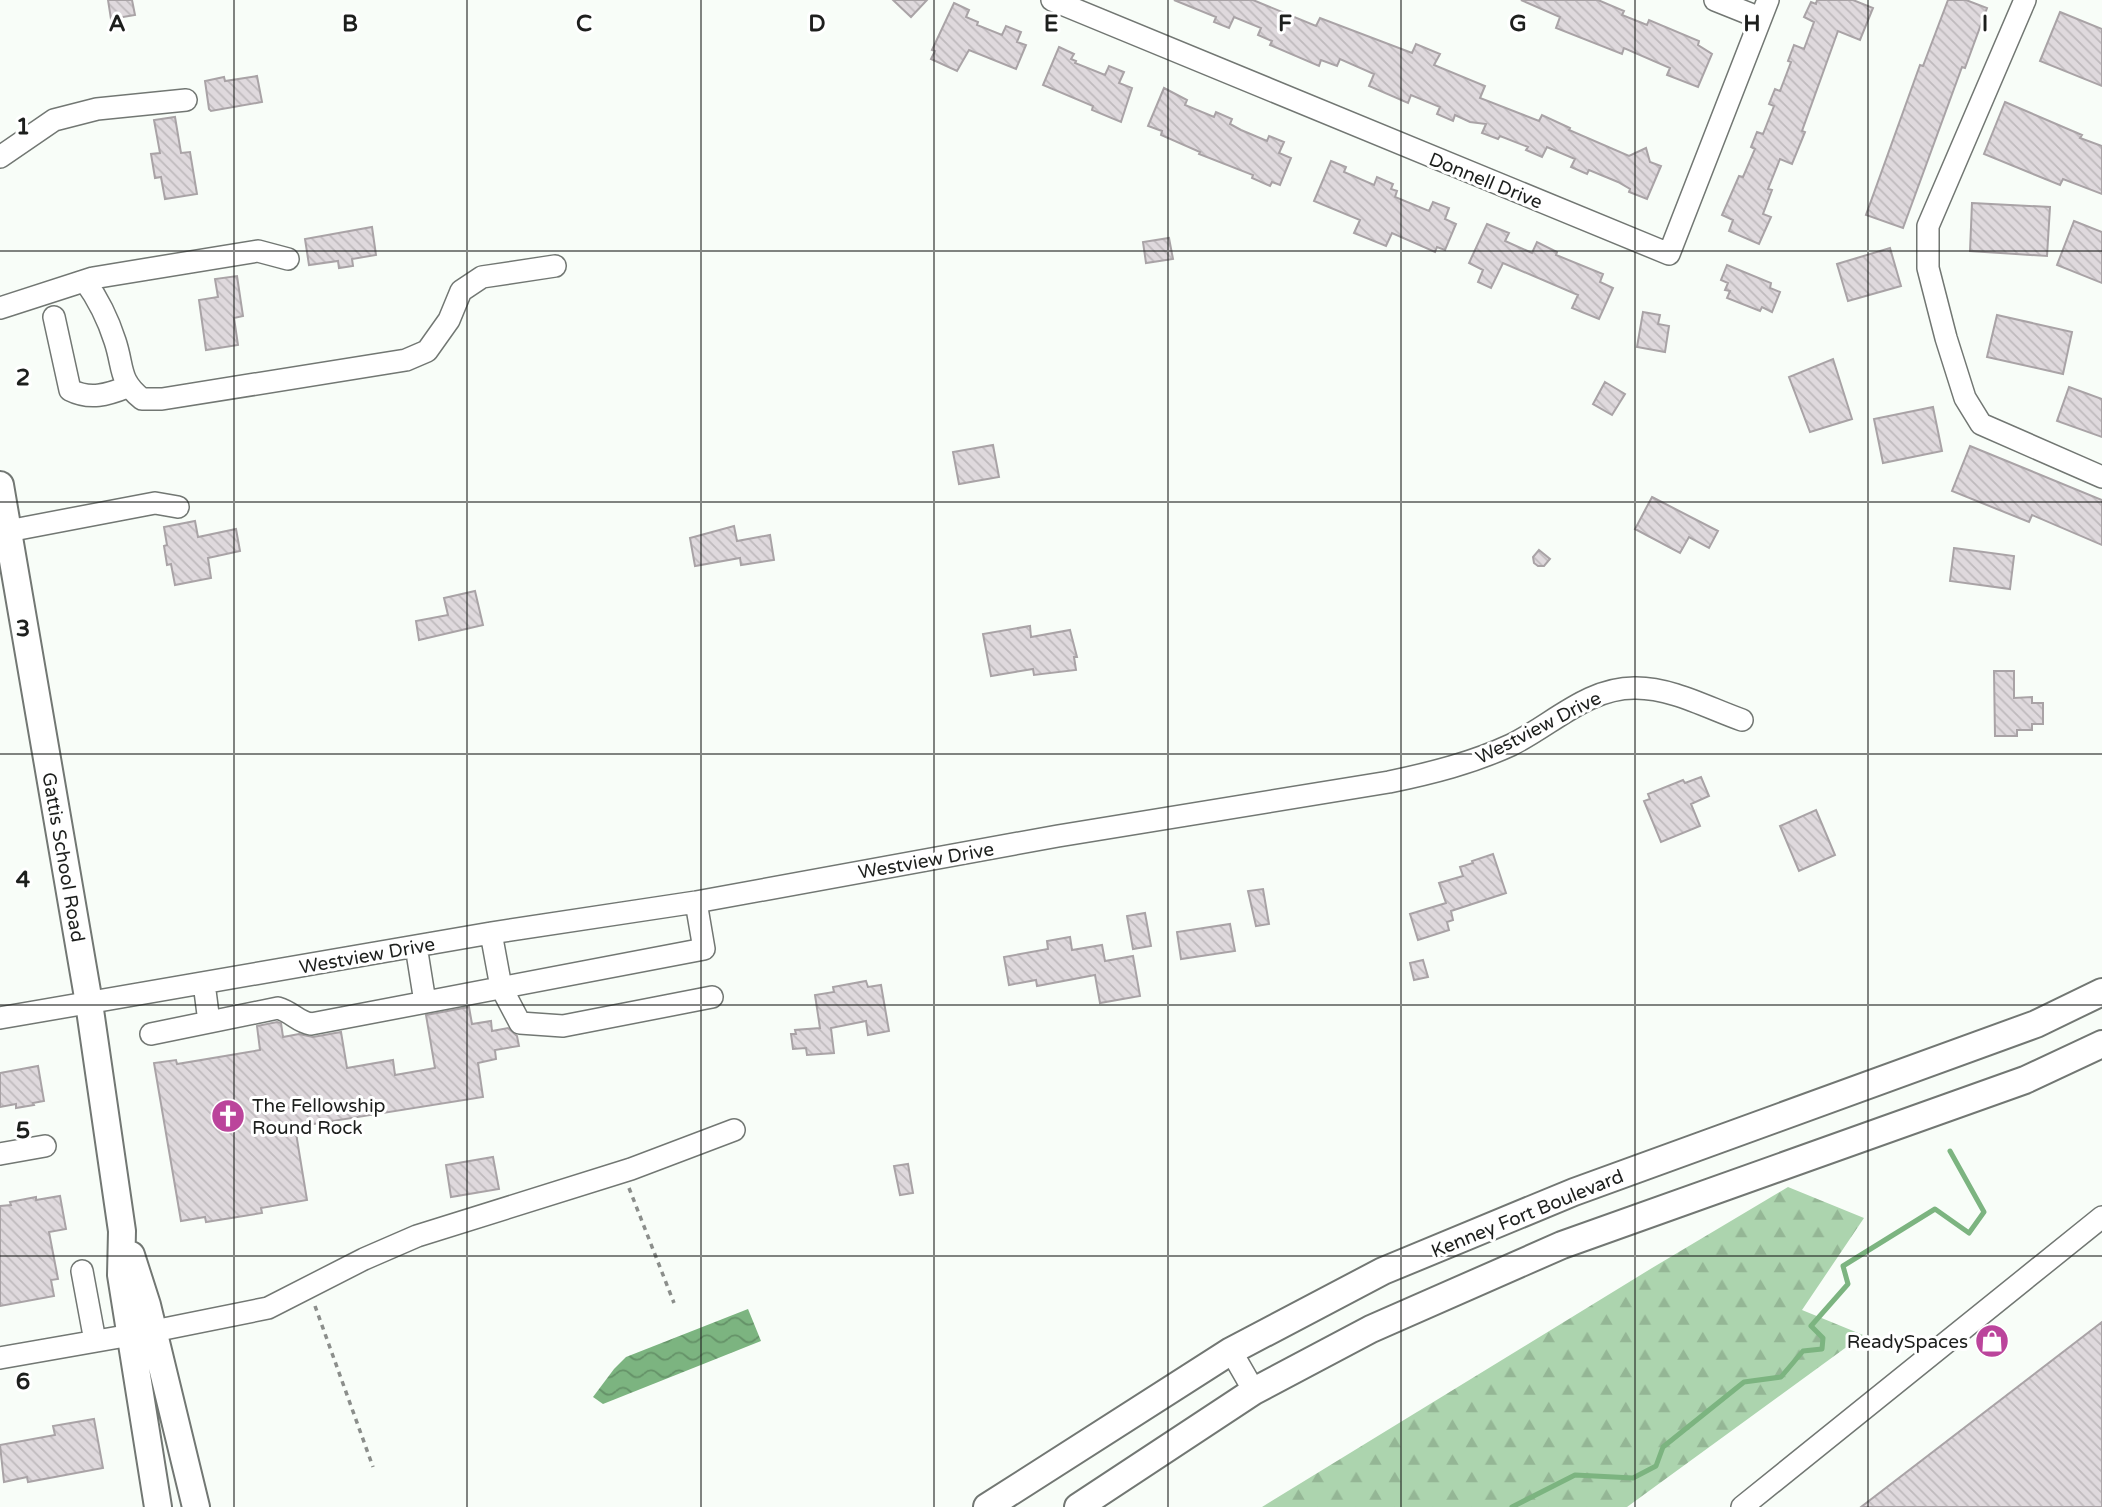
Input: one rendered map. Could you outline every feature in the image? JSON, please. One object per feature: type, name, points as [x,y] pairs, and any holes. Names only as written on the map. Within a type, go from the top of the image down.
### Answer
[{"type":"main road","name":"Gattis School Road","points":[[0,485],[89,1003],[122,1231],[147,1305],[142,1333],[158,1507]]},
{"type":"main road","name":"Kenney Fort Boulevard","points":[[987,1507],[1231,1351],[1383,1270],[1574,1192],[2036,1024],[2102,992]]},
{"type":"main road","points":[[1078,1507],[1254,1391],[1371,1329],[1562,1245],[2025,1080],[2102,1044]]},
{"type":"main road","name":"Gattis School Road","points":[[142,1333],[196,1507]]},
{"type":"street","name":"Donnell Drive","points":[[1052,0],[1669,254],[1764,9]]},
{"type":"street","points":[[1715,0],[1764,9]]},
{"type":"street","points":[[2025,0],[1928,226],[1928,268],[1965,398],[1981,424],[2102,478]]},
{"type":"street","points":[[0,157],[54,120],[97,109],[186,100]]},
{"type":"street","points":[[0,308],[93,278],[258,251],[288,259]]},
{"type":"street","points":[[85,281],[97,298],[115,341],[127,387],[142,399],[162,399],[406,360],[427,351],[449,320],[461,291],[482,277],[555,265]]},
{"type":"street","points":[[54,317],[70,390],[83,397],[107,395],[127,387]]},
{"type":"street","points":[[8,531],[155,503],[178,507]]},
{"type":"street","name":"Westview Drive","points":[[0,1018],[491,933],[696,902],[950,855],[1389,782],[1441,771],[1482,758],[1515,743],[1583,702],[1616,690],[1653,689],[1742,720]]},
{"type":"street","points":[[151,1034],[278,1008],[292,1012],[302,1022],[312,1024],[704,950],[696,902]]},
{"type":"street","points":[[491,933],[500,987],[520,1023],[563,1026],[712,998]]},
{"type":"street","points":[[416,946],[425,1002]]},
{"type":"street","points":[[204,983],[209,1022]]},
{"type":"street","points":[[0,1358],[268,1308],[364,1259],[417,1236],[631,1169],[734,1130]]},
{"type":"street","points":[[0,1154],[45,1146]]},
{"type":"street","points":[[1742,1507],[2102,1217]]},
{"type":"street","points":[[82,1271],[95,1341]]},
{"type":"street","points":[[1231,1351],[1254,1391]]},
{"type":"path","points":[[626,1180],[674,1303]]},
{"type":"path","points":[[313,1300],[373,1467]]},
{"type":"green space","points":[[1788,1187],[1864,1218],[1802,1310],[1863,1335],[1627,1507],[1262,1507],[1652,1268]]},
{"type":"water","points":[[748,1309],[761,1341],[603,1404],[593,1397],[626,1357]]},
{"type":"building","points":[[108,0],[132,0],[135,15],[111,19]]},
{"type":"building","points":[[893,0],[927,0],[911,17]]},
{"type":"building","points":[[1174,0],[1253,0],[1316,26],[1320,18],[1412,53],[1416,44],[1440,54],[1434,65],[1485,86],[1480,98],[1539,121],[1542,115],[1629,156],[1646,148],[1650,162],[1661,166],[1647,199],[1629,192],[1630,189],[1618,182],[1589,170],[1587,174],[1571,167],[1575,159],[1547,147],[1542,157],[1526,150],[1528,147],[1500,136],[1498,139],[1482,133],[1486,124],[1470,122],[1455,115],[1453,121],[1437,114],[1440,107],[1411,95],[1408,103],[1369,86],[1374,74],[1340,59],[1337,66],[1321,60],[1319,66],[1270,45],[1272,41],[1258,35],[1261,28],[1234,17],[1229,28],[1214,22],[1216,17]]},
{"type":"building","points":[[1521,0],[1598,0],[1624,11],[1622,15],[1647,25],[1649,20],[1699,41],[1698,45],[1712,54],[1698,87],[1667,75],[1670,68],[1624,48],[1622,54],[1556,28],[1560,17]]},
{"type":"building","points":[[1817,0],[1853,0],[1873,8],[1860,40],[1838,31],[1792,164],[1780,159],[1768,189],[1772,190],[1763,214],[1771,217],[1759,244],[1729,231],[1733,220],[1722,215],[1739,176],[1743,177],[1755,149],[1751,147],[1757,132],[1763,134],[1774,106],[1769,104],[1775,89],[1780,91],[1794,45],[1804,49],[1814,22],[1804,17],[1811,2],[1816,4]]},
{"type":"building","points":[[1948,0],[1966,0],[1987,8],[1965,68],[1962,67],[1903,228],[1866,215],[1920,65],[1923,66]]},
{"type":"building","points":[[954,3],[969,10],[966,17],[978,22],[977,25],[1002,35],[1006,26],[1021,32],[1017,42],[1026,45],[1016,69],[969,50],[957,71],[931,59],[935,51],[932,50]]},
{"type":"building","points":[[2060,12],[2102,29],[2102,86],[2040,61]]},
{"type":"building","points":[[1059,47],[1074,54],[1071,59],[1076,61],[1075,63],[1105,75],[1109,66],[1124,72],[1119,83],[1132,88],[1121,122],[1092,110],[1093,106],[1043,85]]},
{"type":"building","points":[[257,76],[262,102],[211,111],[209,109],[205,81],[224,77],[225,81]]},
{"type":"building","points":[[1164,88],[1187,100],[1185,105],[1214,117],[1216,112],[1232,119],[1230,124],[1267,141],[1269,136],[1284,142],[1279,153],[1291,158],[1280,185],[1272,182],[1270,186],[1252,178],[1253,175],[1199,154],[1200,152],[1161,135],[1162,131],[1148,126]]},
{"type":"building","points":[[2005,102],[2102,146],[2102,194],[2063,179],[2060,185],[1984,154]]},
{"type":"building","points":[[175,117],[181,153],[190,152],[197,194],[165,199],[161,177],[155,178],[151,154],[160,153],[154,120]]},
{"type":"building","points":[[1331,161],[1346,167],[1344,172],[1374,185],[1377,177],[1393,184],[1391,189],[1397,191],[1395,197],[1429,211],[1433,202],[1449,208],[1445,219],[1456,224],[1445,250],[1437,247],[1435,252],[1392,233],[1386,246],[1354,233],[1360,220],[1314,201]]},
{"type":"building","points":[[1972,203],[2050,207],[2047,256],[1970,251]]},
{"type":"building","points":[[2074,221],[2102,232],[2102,283],[2057,265]]},
{"type":"building","points":[[1487,224],[1509,233],[1505,241],[1532,253],[1537,242],[1557,252],[1556,255],[1603,274],[1600,282],[1613,288],[1599,319],[1572,308],[1578,295],[1503,263],[1491,288],[1478,282],[1483,270],[1469,263]]},
{"type":"building","points":[[372,227],[376,255],[352,259],[353,266],[339,268],[338,261],[309,265],[305,239]]},
{"type":"building","points":[[1169,238],[1173,259],[1146,263],[1143,242]]},
{"type":"building","points":[[1890,248],[1901,286],[1848,301],[1837,264]]},
{"type":"building","points":[[1727,265],[1771,283],[1770,288],[1780,292],[1772,312],[1762,307],[1760,311],[1727,298],[1730,291],[1725,290],[1728,283],[1721,280]]},
{"type":"building","points":[[237,276],[243,316],[234,318],[238,345],[206,350],[199,300],[218,297],[215,279]]},
{"type":"building","points":[[1643,312],[1660,315],[1658,324],[1669,326],[1665,352],[1637,347]]},
{"type":"building","points":[[1997,315],[2072,332],[2063,374],[1987,357]]},
{"type":"building","points":[[1833,359],[1852,419],[1810,432],[1789,377]]},
{"type":"building","points":[[1605,382],[1625,394],[1612,415],[1593,404]]},
{"type":"building","points":[[2069,387],[2102,399],[2102,437],[2057,421]]},
{"type":"building","points":[[1933,407],[1942,451],[1883,463],[1874,419]]},
{"type":"building","points":[[993,445],[999,477],[959,484],[953,452]]},
{"type":"building","points":[[1970,446],[2102,500],[2102,545],[2032,515],[2029,522],[1952,491]]},
{"type":"building","points":[[1652,497],[1718,531],[1709,548],[1689,537],[1680,553],[1635,529]]},
{"type":"building","points":[[195,521],[198,537],[236,529],[240,551],[208,558],[211,578],[175,585],[171,564],[167,565],[164,527]]},
{"type":"building","points":[[734,526],[737,541],[770,535],[774,560],[741,565],[740,558],[695,566],[690,538]]},
{"type":"building","points":[[1954,548],[2014,556],[2010,589],[1950,581]]},
{"type":"building","points":[[1539,550],[1550,559],[1544,566],[1534,563],[1533,557]]},
{"type":"building","points":[[475,591],[483,625],[419,640],[416,621],[448,615],[444,598]]},
{"type":"building","points":[[1030,626],[1031,637],[1070,630],[1077,657],[1074,657],[1076,670],[1034,675],[1033,669],[991,676],[983,634]]},
{"type":"building","points":[[1994,671],[2014,671],[2014,698],[2032,697],[2032,703],[2043,703],[2043,724],[2032,724],[2032,730],[2017,730],[2017,736],[1995,736]]},
{"type":"building","points":[[1701,777],[1709,796],[1691,804],[1700,826],[1661,842],[1644,801],[1650,799],[1648,794],[1683,780],[1685,783]]},
{"type":"building","points":[[1816,810],[1835,855],[1799,871],[1780,826]]},
{"type":"building","points":[[1493,854],[1506,893],[1451,911],[1453,920],[1447,922],[1449,930],[1418,940],[1410,914],[1446,903],[1439,883],[1463,876],[1460,867]]},
{"type":"building","points":[[1263,889],[1269,924],[1256,926],[1248,891]]},
{"type":"building","points":[[1145,913],[1151,946],[1133,949],[1127,916]]},
{"type":"building","points":[[1230,924],[1235,951],[1181,959],[1177,932]]},
{"type":"building","points":[[1070,937],[1072,950],[1102,945],[1105,961],[1133,956],[1140,996],[1100,1003],[1095,975],[1037,986],[1036,980],[1009,985],[1004,957],[1048,949],[1047,941]]},
{"type":"building","points":[[1423,960],[1428,977],[1414,980],[1410,963]]},
{"type":"building","points":[[866,981],[868,987],[881,985],[889,1031],[868,1035],[866,1021],[831,1028],[834,1053],[807,1055],[806,1048],[793,1049],[791,1034],[796,1034],[795,1030],[820,1028],[815,995],[834,992],[833,987]]},
{"type":"building","name":"The Fellowship Round Rock","points":[[469,1007],[472,1024],[491,1021],[492,1031],[508,1028],[517,1036],[519,1046],[495,1050],[496,1059],[478,1063],[483,1097],[295,1127],[307,1200],[261,1208],[262,1213],[206,1222],[205,1217],[181,1221],[154,1063],[176,1060],[177,1064],[260,1050],[257,1026],[277,1022],[281,1023],[283,1037],[299,1034],[313,1037],[341,1032],[347,1068],[393,1060],[395,1075],[435,1068],[426,1015]]},
{"type":"building","points":[[38,1066],[44,1101],[16,1108],[16,1104],[0,1107],[0,1073]]},
{"type":"building","points":[[493,1157],[499,1189],[451,1197],[446,1165]]},
{"type":"building","points":[[908,1164],[913,1193],[900,1195],[894,1166]]},
{"type":"building","points":[[60,1196],[66,1229],[49,1232],[58,1279],[51,1280],[54,1296],[0,1306],[0,1206],[36,1197],[36,1200]]},
{"type":"building","points":[[2102,1322],[2102,1507],[1861,1507]]},
{"type":"building","points":[[94,1419],[103,1468],[28,1482],[27,1477],[4,1482],[0,1445],[55,1435],[53,1426]]},
{"type":"waterway","points":[[1512,1507],[1575,1475],[1633,1478],[1656,1466],[1663,1447],[1744,1382],[1781,1377],[1803,1351],[1822,1349],[1823,1338],[1811,1326],[1848,1284],[1843,1266],[1935,1209],[1969,1233],[1984,1212],[1950,1151]]},
{"type":"place","name":"The Fellowship Round Rock","points":[[228,1116]]},
{"type":"place","name":"ReadySpaces","points":[[1992,1341]]}]
